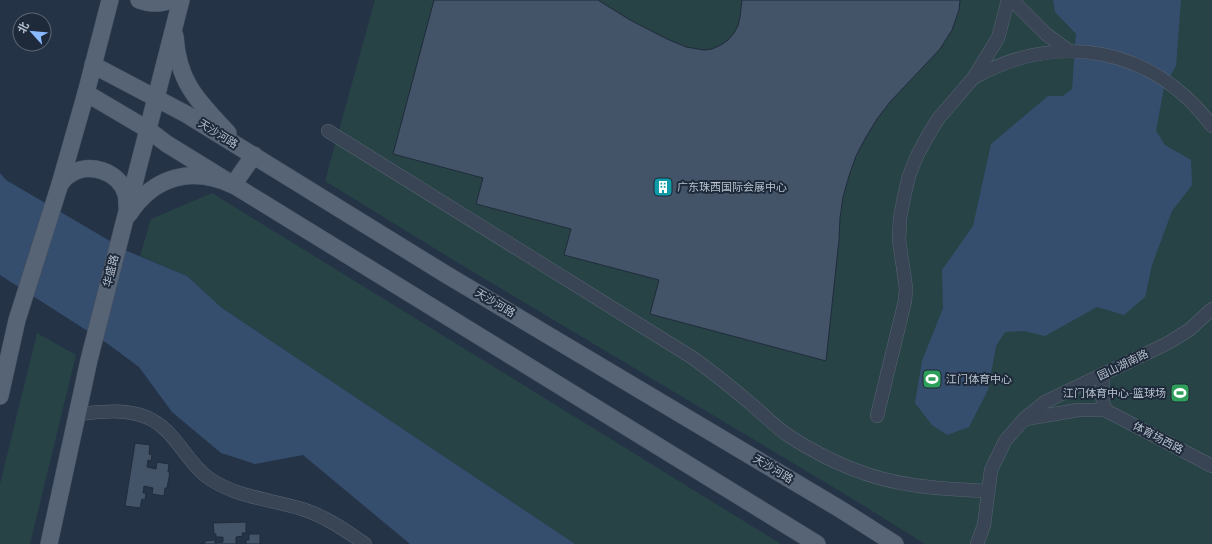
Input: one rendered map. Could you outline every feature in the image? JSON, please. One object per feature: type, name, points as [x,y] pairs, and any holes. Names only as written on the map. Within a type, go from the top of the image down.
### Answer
[{"type":"main road","points":[[0,396],[17,320],[60,184],[86,93],[110,0]]},
{"type":"main road","points":[[139,0],[152,3],[160,3],[171,0]]},
{"type":"main road","name":"华盛路","points":[[49,544],[89,360],[181,0]]},
{"type":"main road","points":[[175,22],[177,52],[186,82],[203,107],[248,152],[233,185]]},
{"type":"main road","name":"天沙河路","points":[[93,65],[186,114],[447,275],[834,505],[895,544]]},
{"type":"main road","points":[[86,93],[147,129],[167,144],[233,185],[817,544]]},
{"type":"main road","points":[[60,184],[69,174],[82,169],[96,168],[108,173],[119,182],[126,194],[127,207],[124,220]]},
{"type":"main road","points":[[124,220],[141,197],[152,188],[165,181],[192,175],[220,179],[233,185]]},
{"type":"street","points":[[877,416],[905,301],[906,288],[899,240],[900,218],[909,176],[926,137],[938,119],[974,77],[998,38],[1008,0]]},
{"type":"street","points":[[1012,0],[1046,34],[1069,51]]},
{"type":"street","points":[[974,77],[993,67],[1041,53],[1069,51],[1091,52],[1133,63],[1152,72],[1187,98],[1212,126]]},
{"type":"street","points":[[328,131],[693,358],[720,378],[788,436],[819,453],[844,465],[885,479],[911,485],[931,488],[988,491]]},
{"type":"street","name":"园山湖南路","points":[[977,544],[984,525],[991,470],[1005,441],[1024,419],[1045,402],[1168,343],[1189,330],[1212,309]]},
{"type":"street","points":[[1024,419],[1078,410],[1105,410],[1102,398],[1103,374]]},
{"type":"street","name":"体育场西路","points":[[1105,410],[1212,466]]},
{"type":"street","points":[[77,414],[121,411],[146,417],[158,423],[168,431],[197,468],[208,478],[221,486],[248,497],[290,506],[317,514],[342,528],[365,544]]},
{"type":"green space","name":"江门体育中心","points":[[375,0],[1212,0],[1212,544],[925,544],[848,496],[455,261],[325,181]]},
{"type":"green space","points":[[212,193],[781,544],[575,544],[222,308],[187,276],[140,256],[151,219]]},
{"type":"green space","points":[[37,333],[76,355],[30,544],[0,544],[0,484]]},
{"type":"water","points":[[1053,0],[1181,0],[1176,66],[1164,87],[1156,131],[1165,145],[1191,160],[1192,185],[1172,211],[1152,265],[1145,297],[1124,315],[1097,307],[1045,336],[1024,331],[1005,332],[996,346],[988,390],[969,427],[947,435],[932,425],[915,403],[922,361],[943,308],[942,270],[973,226],[991,144],[1048,96],[1063,96],[1072,89],[1076,34],[1055,12]]},
{"type":"water","points":[[0,173],[6,180],[127,251],[187,276],[222,308],[575,544],[410,544],[303,455],[255,464],[221,453],[172,412],[139,367],[108,344],[0,275]]},
{"type":"building","name":"广东珠西国际会展中心","points":[[434,0],[598,0],[630,20],[667,39],[686,47],[704,50],[712,49],[721,45],[734,33],[738,26],[742,0],[960,0],[959,10],[952,30],[940,49],[890,102],[877,119],[856,156],[843,197],[826,361],[650,314],[659,280],[564,255],[571,229],[476,204],[483,178],[393,154]]},
{"type":"building","points":[[135,443],[150,445],[149,454],[152,455],[151,461],[148,460],[147,467],[156,469],[157,462],[169,464],[168,472],[170,472],[164,496],[152,494],[153,488],[144,486],[143,493],[146,493],[145,500],[142,499],[140,508],[125,506]]},
{"type":"building","points":[[246,522],[246,533],[242,533],[243,536],[236,537],[236,544],[198,544],[205,543],[205,541],[215,540],[215,543],[223,542],[223,537],[216,537],[216,534],[214,534],[213,523]]},
{"type":"building","points":[[249,534],[260,534],[260,544],[246,544],[246,540],[249,540]]},
{"type":"place","name":"广东珠西国际会展中心","points":[[663,187]]},
{"type":"place","name":"江门体育中心","points":[[932,379]]},
{"type":"place","name":"江门体育中心-篮球场","points":[[1180,393]]}]
